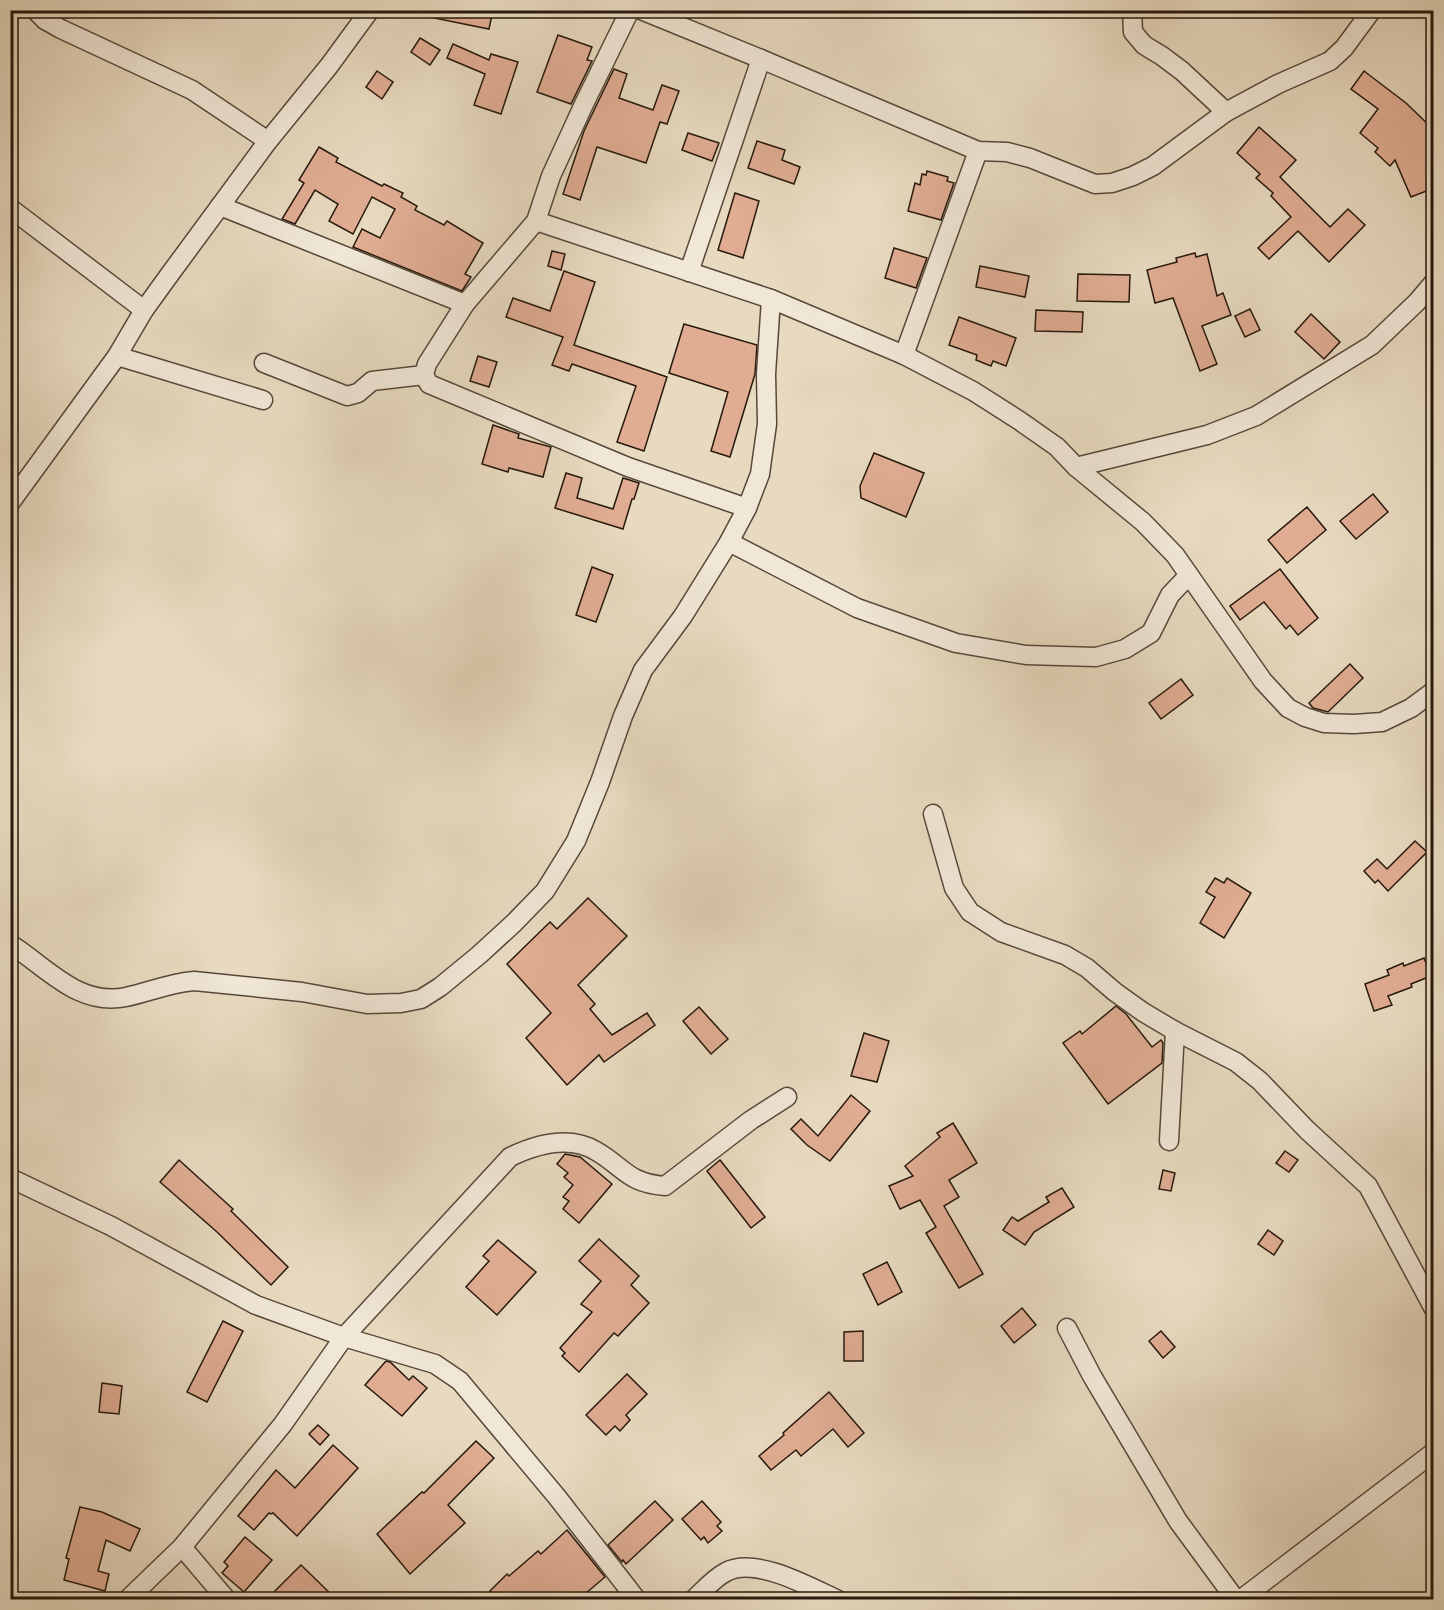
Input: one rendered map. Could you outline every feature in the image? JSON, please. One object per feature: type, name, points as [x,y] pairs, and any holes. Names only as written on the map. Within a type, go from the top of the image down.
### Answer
[{"type":"street","points":[[34,10],[45,20],[61,29],[192,90],[268,141]]},
{"type":"street","points":[[10,503],[117,356],[144,310],[268,141],[329,66],[370,10]]},
{"type":"street","points":[[630,10],[556,165],[536,221],[465,304],[427,364],[424,375],[429,384],[628,467],[747,508]]},
{"type":"street","points":[[641,10],[978,151],[1007,152],[1030,158],[1095,184],[1112,183],[1153,166],[1226,112],[1278,84],[1330,61],[1344,48],[1372,10]]},
{"type":"street","points":[[1132,10],[1133,32],[1144,45],[1182,71],[1226,112]]},
{"type":"street","points":[[689,272],[761,59]]},
{"type":"street","points":[[904,355],[978,151]]},
{"type":"street","points":[[220,206],[465,304]]},
{"type":"street","points":[[10,208],[144,310]]},
{"type":"street","points":[[536,221],[771,299],[904,355],[973,391],[1020,420],[1057,447],[1076,467],[1143,522],[1175,555],[1263,681],[1288,708],[1305,717],[1324,723],[1382,722],[1411,708],[1434,692]]},
{"type":"street","points":[[1076,467],[1207,435],[1256,416],[1372,345],[1417,302],[1434,282]]},
{"type":"street","points":[[10,944],[77,992],[100,999],[124,998],[177,982],[194,981],[302,992],[367,1004],[401,1003],[422,999],[479,955],[545,891],[576,842],[600,782],[622,716],[643,670],[683,616],[729,542],[747,508],[760,474],[767,424],[766,374],[771,299]]},
{"type":"street","points":[[117,356],[263,400]]},
{"type":"street","points":[[264,363],[347,396],[358,393],[372,381],[424,375]]},
{"type":"street","points":[[729,542],[856,608],[956,643],[1026,656],[1096,657],[1125,649],[1150,633],[1170,595],[1189,575]]},
{"type":"street","points":[[933,814],[954,888],[970,912],[1001,932],[1072,959],[1087,968],[1114,992],[1174,1031],[1236,1062],[1260,1081],[1307,1130],[1368,1186],[1428,1285],[1434,1309]]},
{"type":"street","points":[[1169,1141],[1174,1031]]},
{"type":"street","points":[[127,1599],[182,1547],[283,1424],[344,1337],[510,1157],[531,1147],[560,1143],[578,1144],[595,1150],[637,1181],[665,1186],[751,1120],[787,1097]]},
{"type":"street","points":[[10,1178],[111,1226],[256,1305],[344,1337],[435,1364],[460,1381],[557,1497],[637,1599]]},
{"type":"street","points":[[1067,1328],[1092,1376],[1178,1521],[1238,1599],[1434,1452]]},
{"type":"street","points":[[182,1547],[227,1599]]},
{"type":"street","points":[[693,1599],[725,1572],[740,1567],[758,1568],[838,1599]]},
{"type":"building","points":[[430,10],[493,10],[489,29],[429,17]]},
{"type":"building","points":[[558,35],[592,47],[587,60],[592,61],[571,104],[537,92]]},
{"type":"building","points":[[420,38],[440,50],[430,65],[411,52]]},
{"type":"building","points":[[453,44],[489,60],[491,54],[518,62],[501,114],[474,105],[485,74],[447,58]]},
{"type":"building","points":[[614,69],[627,74],[619,98],[653,110],[662,85],[679,91],[667,124],[660,122],[646,163],[597,147],[580,200],[563,194],[584,131]]},
{"type":"building","points":[[377,71],[393,82],[382,99],[366,87]]},
{"type":"building","points":[[1364,71],[1406,103],[1434,130],[1434,188],[1411,197],[1395,160],[1390,166],[1375,152],[1378,148],[1360,133],[1378,109],[1351,89]]},
{"type":"building","points":[[1259,127],[1296,160],[1280,177],[1330,227],[1348,209],[1365,225],[1329,262],[1298,231],[1269,259],[1258,248],[1291,217],[1271,196],[1273,193],[1256,178],[1260,174],[1237,153]]},
{"type":"building","points":[[688,133],[719,143],[712,161],[682,150]]},
{"type":"building","points":[[757,141],[785,150],[782,160],[800,167],[794,184],[748,168]]},
{"type":"building","points":[[319,147],[338,158],[336,162],[382,186],[384,184],[403,193],[401,197],[417,206],[415,210],[444,225],[447,221],[483,243],[465,274],[471,277],[462,291],[353,247],[362,229],[380,238],[395,209],[372,197],[353,234],[329,221],[338,204],[315,190],[295,224],[282,219],[304,183],[299,180]]},
{"type":"building","points":[[927,171],[948,177],[947,181],[954,183],[941,220],[908,211],[915,183],[920,185],[922,174],[926,175]]},
{"type":"building","points":[[735,193],[759,201],[743,258],[718,250]]},
{"type":"building","points":[[894,248],[927,258],[916,288],[885,278]]},
{"type":"building","points":[[552,251],[565,254],[561,270],[548,266]]},
{"type":"building","points":[[1195,253],[1196,257],[1207,254],[1217,296],[1223,293],[1231,315],[1202,326],[1217,364],[1200,371],[1173,298],[1155,303],[1147,270],[1177,262],[1176,258]]},
{"type":"building","points":[[980,266],[1029,276],[1025,297],[976,287]]},
{"type":"building","points":[[564,271],[595,282],[574,345],[667,377],[644,451],[617,442],[636,386],[572,364],[569,371],[552,365],[563,337],[506,317],[513,298],[550,311]]},
{"type":"building","points":[[1078,274],[1130,275],[1129,302],[1077,301]]},
{"type":"building","points":[[1250,309],[1260,330],[1245,337],[1235,316]]},
{"type":"building","points":[[1036,310],[1083,312],[1082,332],[1035,331]]},
{"type":"building","points":[[1311,314],[1340,342],[1324,359],[1295,332]]},
{"type":"building","points":[[959,317],[1016,338],[1006,366],[993,361],[991,366],[976,360],[977,355],[949,345]]},
{"type":"building","points":[[684,324],[757,345],[755,374],[730,457],[711,451],[728,392],[669,373]]},
{"type":"building","points":[[478,356],[497,362],[489,387],[470,381]]},
{"type":"building","points":[[493,425],[519,434],[518,438],[551,447],[543,477],[509,468],[508,472],[482,464]]},
{"type":"building","points":[[874,453],[924,473],[906,517],[861,498],[860,486]]},
{"type":"building","points":[[566,473],[582,478],[577,498],[613,509],[623,478],[639,483],[623,529],[555,508]]},
{"type":"building","points":[[1373,494],[1388,512],[1356,539],[1340,521]]},
{"type":"building","points":[[1307,507],[1326,530],[1287,563],[1268,540]]},
{"type":"building","points":[[592,567],[613,575],[596,622],[576,615]]},
{"type":"building","points":[[1280,569],[1318,618],[1298,635],[1290,625],[1286,629],[1264,602],[1240,620],[1230,606]]},
{"type":"building","points":[[1350,664],[1363,678],[1328,712],[1313,708],[1309,703]]},
{"type":"building","points":[[1181,679],[1193,695],[1161,719],[1149,703]]},
{"type":"building","points":[[1415,841],[1427,852],[1388,891],[1378,880],[1375,883],[1364,871],[1377,859],[1387,869]]},
{"type":"building","points":[[1215,878],[1224,883],[1227,878],[1251,893],[1224,938],[1200,923],[1215,897],[1206,892]]},
{"type":"building","points":[[588,898],[627,936],[578,985],[595,1004],[590,1009],[612,1035],[647,1013],[655,1025],[604,1062],[599,1055],[567,1085],[526,1038],[551,1013],[507,964],[550,922],[557,929]]},
{"type":"building","points":[[1424,958],[1431,976],[1411,984],[1412,987],[1388,996],[1392,1005],[1374,1011],[1365,984],[1389,975],[1387,970]]},
{"type":"building","points":[[1116,1006],[1126,1014],[1152,1047],[1161,1040],[1163,1043],[1162,1063],[1108,1104],[1063,1043],[1080,1031],[1082,1034]]},
{"type":"building","points":[[699,1007],[728,1039],[711,1054],[683,1021]]},
{"type":"building","points":[[864,1033],[889,1041],[877,1082],[851,1076]]},
{"type":"building","points":[[851,1095],[870,1111],[830,1161],[807,1145],[791,1129],[801,1119],[818,1136]]},
{"type":"building","points":[[953,1123],[977,1163],[949,1180],[959,1197],[944,1206],[983,1274],[959,1288],[926,1233],[936,1227],[920,1200],[900,1209],[889,1186],[913,1176],[905,1166],[940,1137],[937,1133]]},
{"type":"building","points":[[1285,1151],[1298,1160],[1289,1172],[1276,1163]]},
{"type":"building","points":[[565,1154],[580,1157],[612,1184],[579,1223],[563,1209],[569,1201],[563,1197],[573,1185],[564,1177],[568,1173],[557,1164]]},
{"type":"building","points":[[179,1160],[233,1209],[231,1211],[288,1267],[271,1285],[217,1232],[160,1182]]},
{"type":"building","points":[[720,1160],[765,1217],[751,1228],[707,1171]]},
{"type":"building","points":[[1163,1170],[1175,1173],[1171,1191],[1159,1189]]},
{"type":"building","points":[[1062,1188],[1074,1207],[1034,1232],[1025,1245],[1003,1230],[1012,1217],[1018,1221],[1049,1202],[1046,1197]]},
{"type":"building","points":[[1268,1230],[1283,1241],[1274,1255],[1258,1244]]},
{"type":"building","points":[[599,1239],[639,1276],[631,1285],[649,1303],[618,1336],[614,1333],[579,1372],[562,1356],[565,1353],[560,1348],[592,1312],[581,1304],[601,1281],[579,1261]]},
{"type":"building","points":[[498,1240],[536,1272],[497,1315],[466,1287],[489,1261],[483,1256]]},
{"type":"building","points":[[887,1262],[902,1292],[878,1305],[863,1274]]},
{"type":"building","points":[[1022,1308],[1036,1325],[1014,1343],[1001,1326]]},
{"type":"building","points":[[223,1321],[243,1331],[207,1402],[187,1392]]},
{"type":"building","points":[[863,1331],[863,1361],[844,1361],[844,1332]]},
{"type":"building","points":[[1161,1331],[1175,1347],[1163,1358],[1149,1341]]},
{"type":"building","points":[[386,1361],[409,1380],[413,1376],[427,1388],[402,1416],[365,1385]]},
{"type":"building","points":[[627,1374],[647,1394],[626,1415],[630,1420],[620,1431],[615,1426],[606,1435],[586,1415]]},
{"type":"building","points":[[102,1383],[122,1386],[119,1414],[99,1412]]},
{"type":"building","points":[[829,1392],[864,1433],[848,1447],[833,1429],[801,1456],[796,1450],[771,1470],[759,1456]]},
{"type":"building","points":[[318,1425],[329,1435],[320,1445],[309,1434]]},
{"type":"building","points":[[476,1441],[494,1458],[448,1505],[465,1523],[410,1574],[377,1534],[422,1492],[424,1493]]},
{"type":"building","points":[[333,1445],[358,1468],[297,1536],[273,1513],[269,1513],[254,1530],[238,1516],[276,1470],[295,1488]]},
{"type":"building","points":[[655,1501],[673,1520],[626,1564],[623,1560],[622,1562],[608,1545]]},
{"type":"building","points":[[702,1501],[721,1522],[717,1526],[722,1531],[708,1543],[704,1537],[701,1540],[682,1519]]},
{"type":"building","points":[[80,1507],[102,1512],[140,1529],[130,1551],[106,1540],[98,1571],[109,1574],[105,1591],[64,1580],[69,1559],[66,1558]]},
{"type":"building","points":[[567,1530],[605,1577],[579,1599],[498,1599],[490,1591],[507,1574],[509,1576],[538,1551],[541,1554]]},
{"type":"building","points":[[245,1537],[272,1560],[244,1592],[222,1573],[228,1566],[224,1562]]},
{"type":"building","points":[[301,1565],[336,1599],[267,1599]]}]
